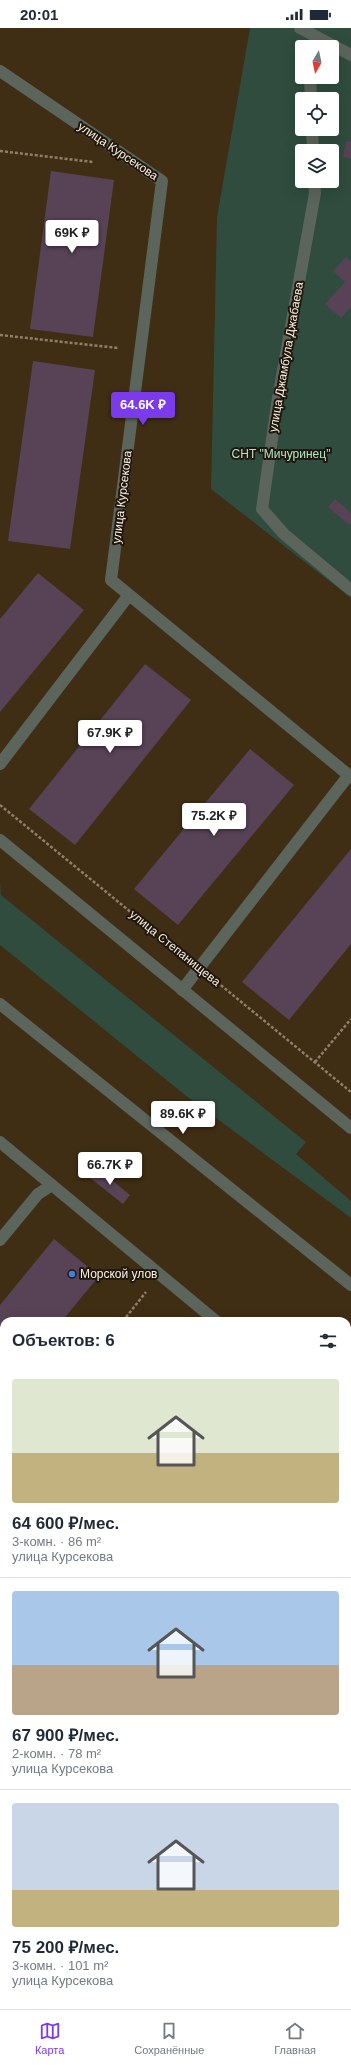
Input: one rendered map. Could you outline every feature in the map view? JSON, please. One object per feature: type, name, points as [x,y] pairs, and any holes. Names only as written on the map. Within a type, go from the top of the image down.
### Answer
[{"type":"street","points":[[304,31],[351,55]]},
{"type":"street","name":"улица Курсекова","points":[[0,71],[162,181],[111,580],[350,776]]},
{"type":"street","name":"улица Джамбула Джабаева","points":[[314,188],[277,404],[262,509],[284,534],[351,590]]},
{"type":"street","points":[[0,764],[129,595]]},
{"type":"street","points":[[182,990],[198,967],[350,776]]},
{"type":"street","points":[[0,840],[351,1128]]},
{"type":"street","points":[[0,1004],[351,1284]]},
{"type":"street","points":[[0,1142],[211,1317]]},
{"type":"street","points":[[0,1240],[38,1194],[52,1185]]},
{"type":"path","points":[[0,151],[98,163]]},
{"type":"path","points":[[0,335],[140,351]]},
{"type":"path","name":"улица Степанищева","points":[[0,805],[351,1092]]},
{"type":"path","points":[[315,1062],[351,1019]]},
{"type":"path","points":[[125,1317],[160,1275]]},
{"type":"green space","name":"СНТ \"Мичуринец\"","points":[[250,28],[351,28],[351,598],[211,489],[217,217]]},
{"type":"green space","points":[[0,882],[1,895],[306,1142],[296,1154],[351,1201],[351,1218],[185,1095],[0,945]]},
{"type":"building","points":[[346,141],[351,142],[351,159],[343,157]]},
{"type":"building","points":[[51,171],[114,180],[93,337],[30,329]]},
{"type":"building","points":[[346,257],[351,261],[351,307],[341,318],[325,304],[345,282],[333,271]]},
{"type":"building","points":[[33,361],[95,370],[70,549],[8,541]]},
{"type":"building","points":[[335,499],[351,513],[351,523],[349,525],[328,507]]},
{"type":"building","points":[[38,573],[84,610],[0,712],[0,619]]},
{"type":"building","points":[[145,664],[191,700],[75,845],[29,809]]},
{"type":"building","points":[[250,749],[294,785],[178,925],[134,889]]},
{"type":"building","points":[[351,849],[351,944],[289,1020],[242,982]]},
{"type":"building","points":[[97,1168],[130,1195],[123,1204],[89,1177]]},
{"type":"building","points":[[54,1239],[99,1276],[65,1317],[0,1317],[0,1305]]},
{"type":"place","name":"Морской улов","points":[[72,1274]]}]
